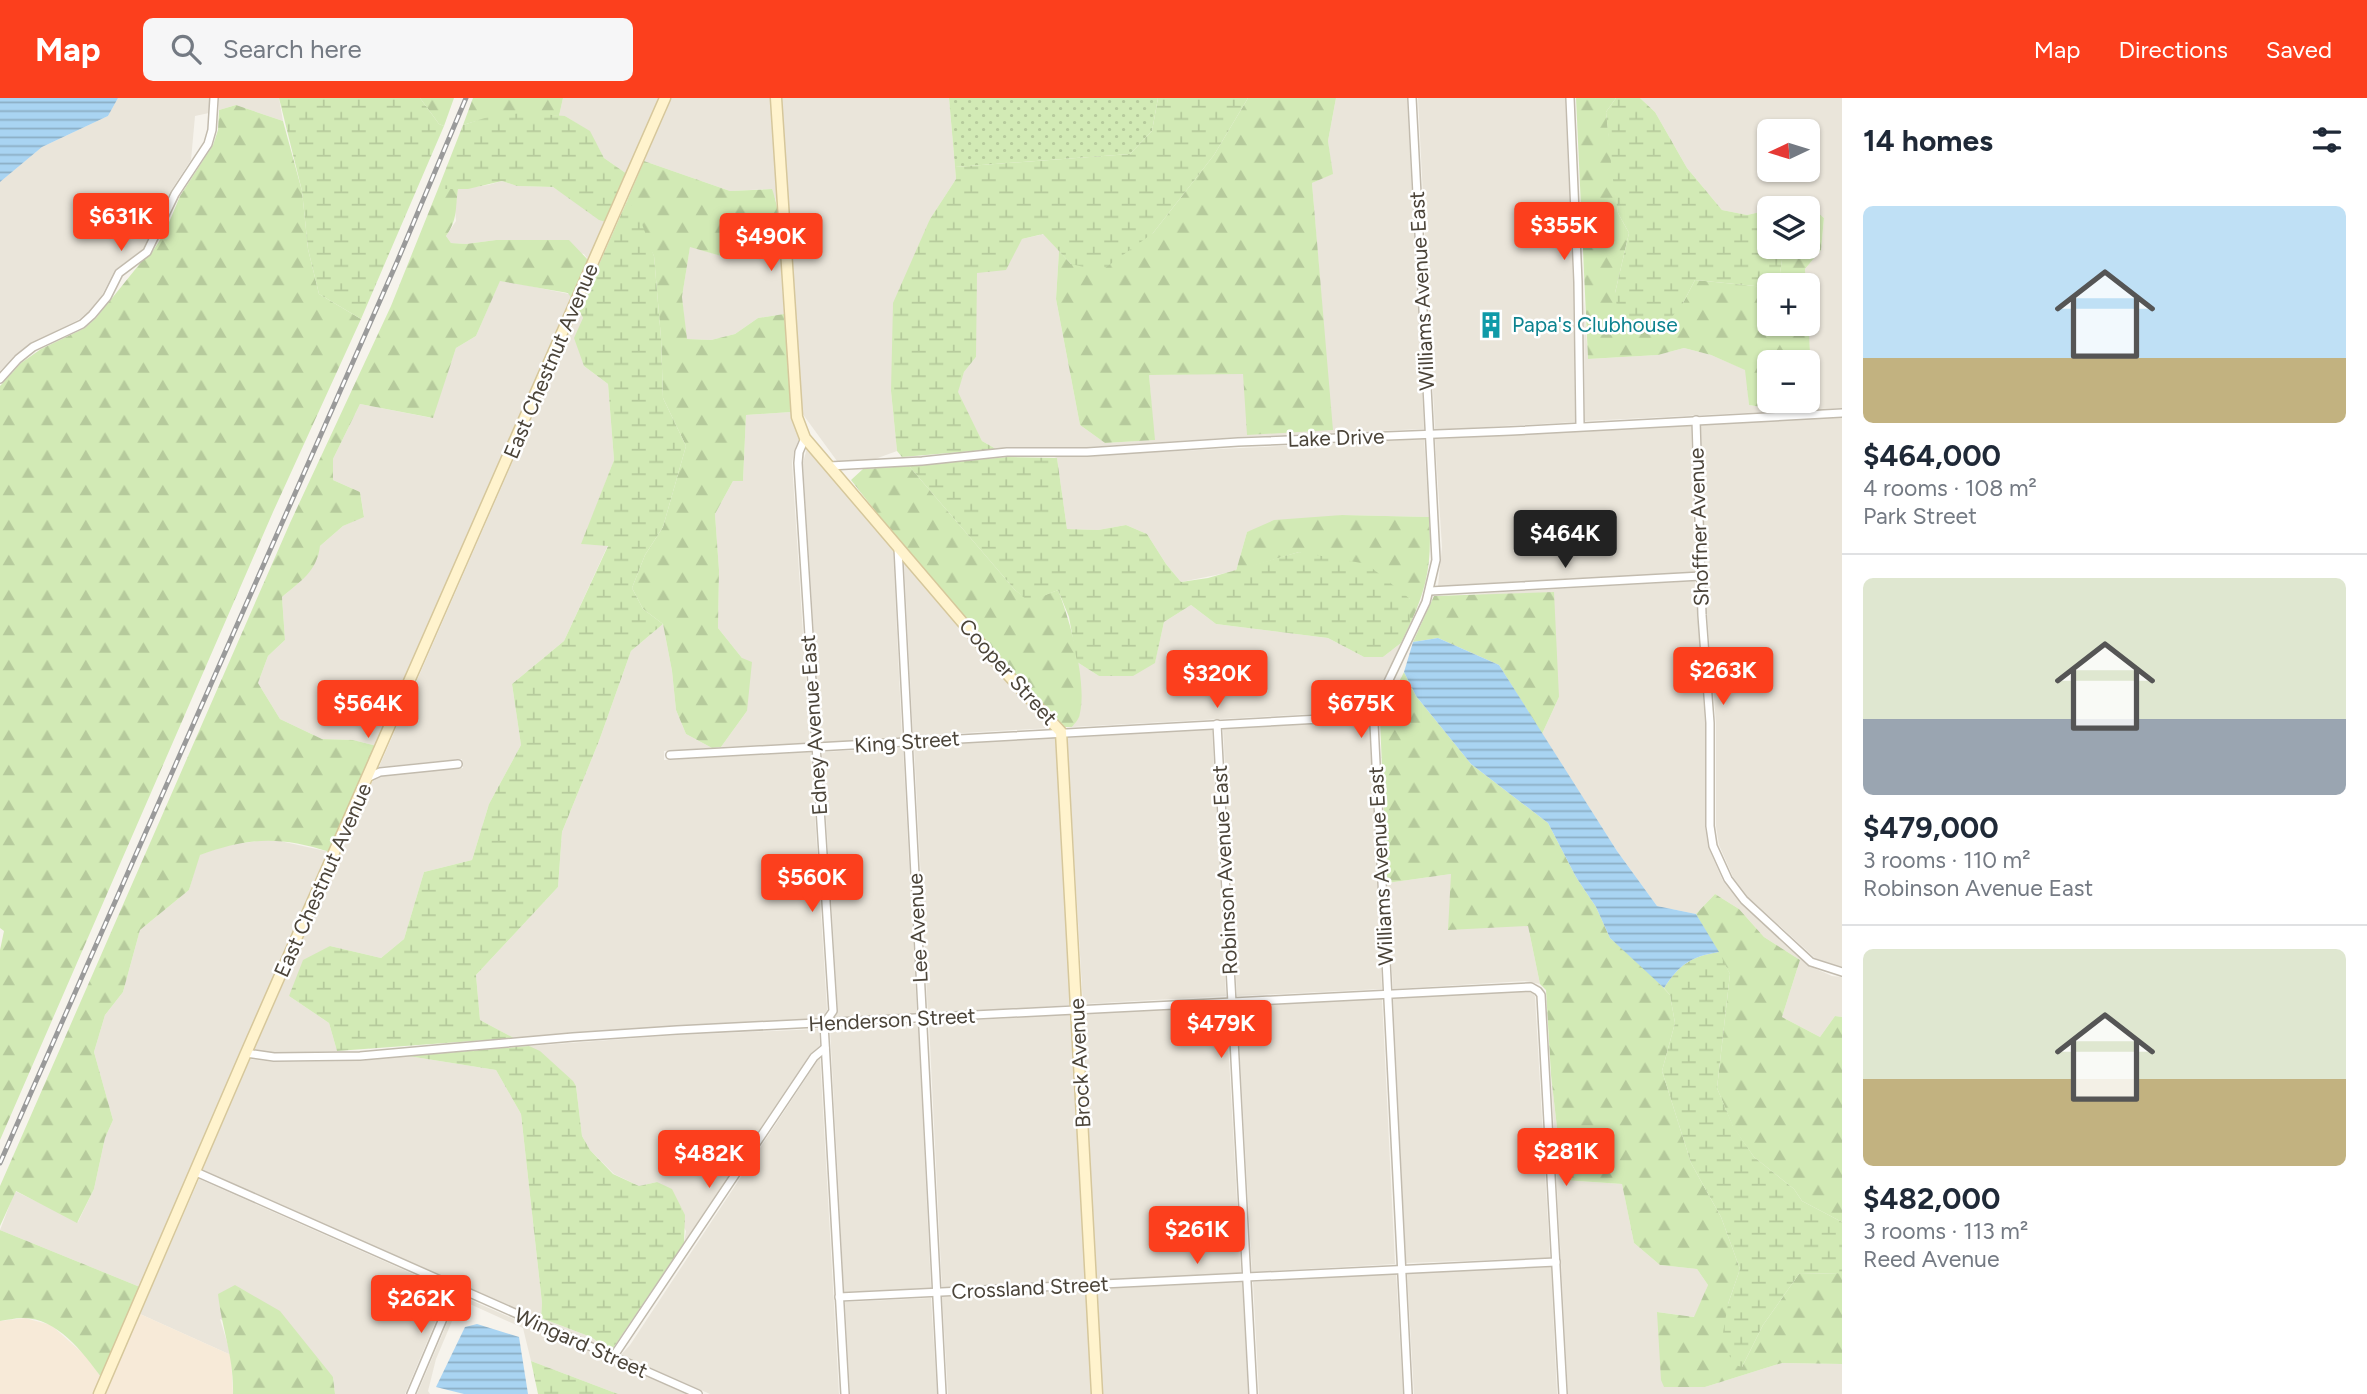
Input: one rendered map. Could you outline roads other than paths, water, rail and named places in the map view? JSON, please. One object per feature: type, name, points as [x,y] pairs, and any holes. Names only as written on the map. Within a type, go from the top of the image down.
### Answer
[{"type":"street","points":[[0,379],[33,347],[82,324],[92,316],[107,297],[119,273],[147,252],[175,194],[208,144],[212,130],[214,98]]},
{"type":"street","name":"East Chestnut Avenue","points":[[99,1394],[665,98]]},
{"type":"street","name":"Edney Avenue East","points":[[776,98],[797,417],[805,438],[798,463],[833,1011],[824,1024],[845,1394]]},
{"type":"street","name":"Williams Avenue East","points":[[1408,1394],[1375,716],[1377,705],[1430,591],[1436,547],[1412,98]]},
{"type":"street","points":[[1570,98],[1578,282],[1580,426]]},
{"type":"street","name":"Lake Drive","points":[[830,467],[1007,452],[1087,452],[1238,442],[1429,435],[1842,413]]},
{"type":"street","name":"Shoffner Avenue","points":[[1696,420],[1701,576],[1710,723],[1710,826],[1717,857],[1728,879],[1744,900],[1811,961],[1821,967],[1842,972]]},
{"type":"street","name":"Cooper Street","points":[[805,438],[998,664],[1061,732],[1375,716]]},
{"type":"street","name":"Lee Avenue","points":[[898,547],[942,1394]]},
{"type":"street","points":[[1430,591],[1701,576]]},
{"type":"street","name":"Robinson Avenue East","points":[[1217,724],[1253,1394]]},
{"type":"street","name":"King Street","points":[[670,755],[1061,732]]},
{"type":"street","name":"Brock Avenue","points":[[1061,732],[1097,1394]]},
{"type":"street","points":[[369,777],[380,772],[457,764]]},
{"type":"street","name":"Henderson Street","points":[[246,1053],[274,1057],[360,1056],[573,1037],[1525,986],[1541,995],[1556,1262]]},
{"type":"street","points":[[613,1357],[814,1057],[825,1048]]},
{"type":"street","name":"Wingard Street","points":[[196,1172],[698,1394]]},
{"type":"street","points":[[1556,1262],[1563,1394]]},
{"type":"street","name":"Crossland Street","points":[[839,1297],[1556,1262]]},
{"type":"street","points":[[411,1394],[456,1288]]},
{"type":"water","points":[[0,98],[118,98],[108,116],[42,147],[0,182]]},
{"type":"water","points":[[1438,638],[1499,665],[1617,851],[1657,906],[1696,914],[1719,952],[1700,956],[1687,963],[1664,988],[1610,938],[1596,907],[1576,877],[1548,823],[1471,764],[1416,696],[1404,672],[1413,642]]},
{"type":"water","points":[[477,1324],[519,1337],[528,1394],[464,1394],[436,1387],[465,1327]]},
{"type":"railway","points":[[0,1163],[397,262],[466,98]]},
{"type":"place","name":"Papa's Clubhouse","points":[[1491,325]]}]
